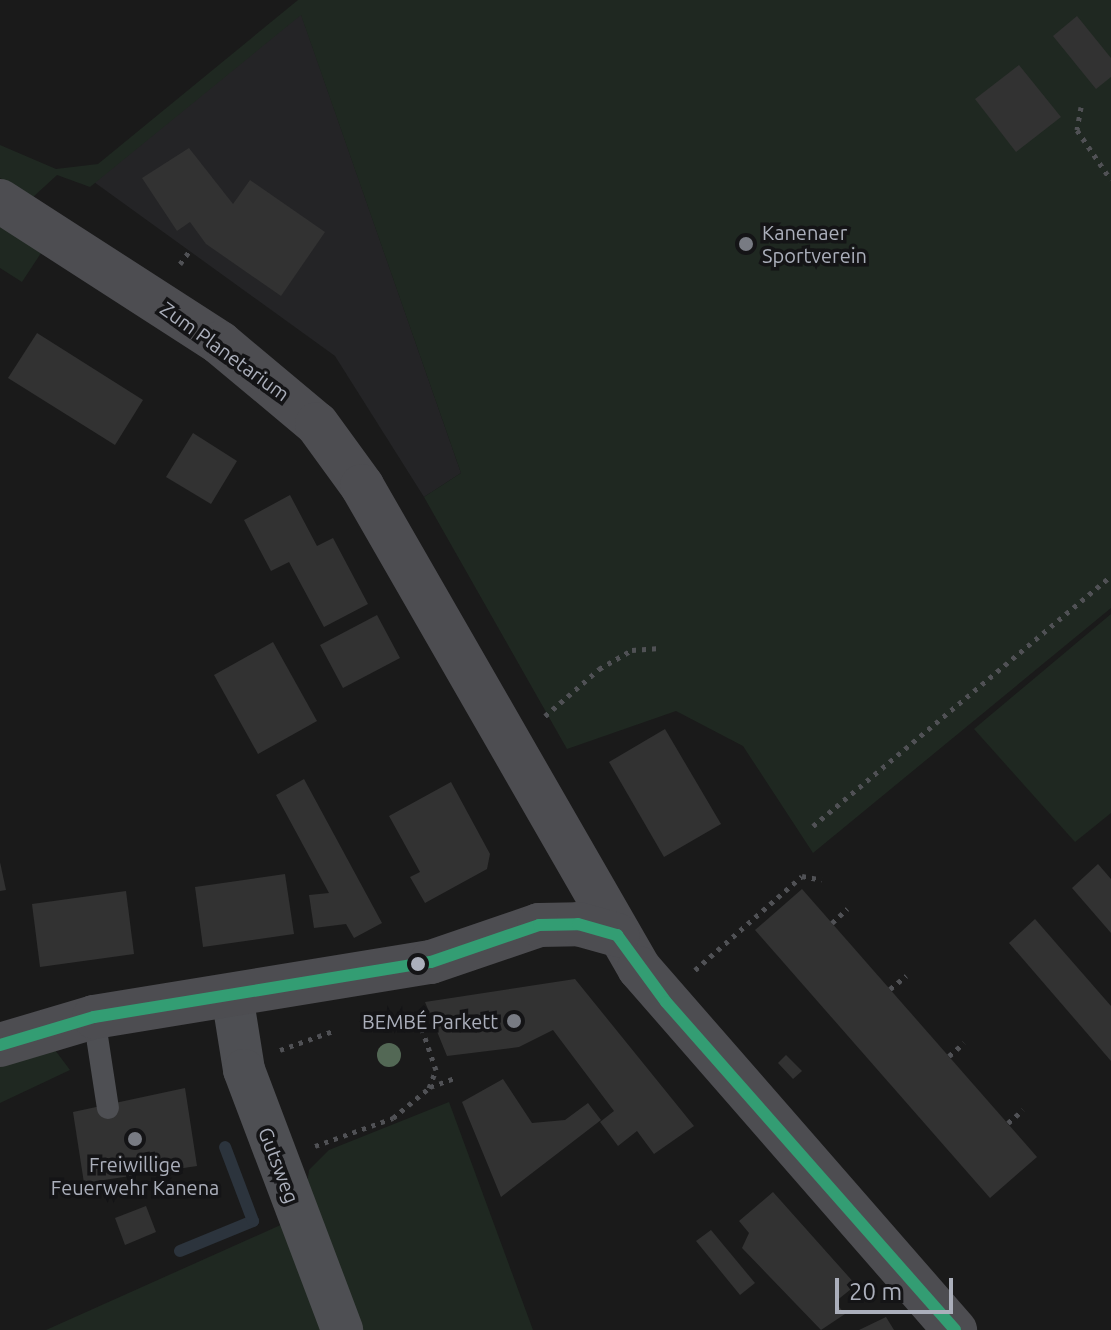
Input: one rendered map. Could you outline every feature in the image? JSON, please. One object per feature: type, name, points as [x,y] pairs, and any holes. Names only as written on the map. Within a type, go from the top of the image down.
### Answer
[{"type":"street","name":"Zum Planetarium","points":[[0,201],[220,343],[317,424],[362,486],[617,935],[666,1002],[955,1330]]},
{"type":"street","points":[[539,925],[561,836]]},
{"type":"street","points":[[0,1045],[94,1017],[431,962],[539,925],[578,924],[617,935]]},
{"type":"street","name":"Gutsweg","points":[[232,995],[244,1070],[342,1330]]},
{"type":"lane","points":[[94,1017],[108,1108]]},
{"type":"path","points":[[1081,107],[1077,130],[1111,180]]},
{"type":"path","points":[[180,264],[190,250]]},
{"type":"path","points":[[813,826],[1111,576]]},
{"type":"path","points":[[545,716],[599,669],[632,650],[660,648]]},
{"type":"path","points":[[689,976],[802,876],[822,880]]},
{"type":"path","points":[[832,923],[847,909]]},
{"type":"path","points":[[890,989],[906,976]]},
{"type":"path","points":[[421,1026],[436,1070],[429,1088]]},
{"type":"path","points":[[244,1070],[336,1030]]},
{"type":"path","points":[[949,1056],[964,1043]]},
{"type":"path","points":[[275,1156],[393,1118],[429,1088],[455,1078]]},
{"type":"path","points":[[1008,1123],[1023,1110]]},
{"type":"shaded area","name":"Kanenaer Sportverein","points":[[298,0],[1111,0],[1111,608],[813,853],[743,746],[676,711],[567,749],[424,497],[461,473],[301,15],[90,187],[57,175],[32,198],[0,178],[0,145],[56,169],[98,164]]},
{"type":"shaded area","points":[[301,14],[461,473],[424,497],[335,356],[94,182]]},
{"type":"shaded area","points":[[0,223],[41,253],[22,282],[0,268]]},
{"type":"shaded area","points":[[1111,614],[1111,813],[1075,842],[974,729]]},
{"type":"shaded area","points":[[55,1050],[70,1070],[0,1103],[0,1067]]},
{"type":"shaded area","points":[[449,1102],[533,1330],[359,1330],[307,1185],[309,1170],[329,1150]]},
{"type":"shaded area","points":[[285,1223],[326,1330],[46,1330]]},
{"type":"building","points":[[1077,16],[1111,58],[1111,77],[1096,89],[1053,36]]},
{"type":"building","points":[[1019,65],[1061,117],[1016,152],[975,99]]},
{"type":"building","points":[[189,148],[233,204],[250,180],[325,232],[281,296],[206,244],[190,222],[177,231],[142,178]]},
{"type":"building","points":[[37,333],[143,400],[115,445],[8,378]]},
{"type":"building","points":[[193,433],[237,461],[211,504],[166,477]]},
{"type":"building","points":[[290,495],[317,546],[333,538],[368,604],[324,627],[289,562],[271,571],[244,520]]},
{"type":"building","points":[[377,615],[400,658],[343,688],[320,645]]},
{"type":"building","points":[[273,642],[317,721],[258,754],[214,675]]},
{"type":"building","points":[[665,729],[721,824],[664,857],[609,762]]},
{"type":"building","points":[[304,779],[382,923],[354,938],[346,924],[314,928],[309,895],[329,893],[276,795]]},
{"type":"building","points":[[451,782],[490,854],[487,869],[425,903],[410,877],[420,872],[389,816]]},
{"type":"building","points":[[0,862],[6,890],[0,891]]},
{"type":"building","points":[[1098,864],[1111,879],[1111,933],[1072,888]]},
{"type":"building","points":[[285,874],[294,934],[203,947],[195,887]]},
{"type":"building","points":[[802,889],[1037,1157],[990,1198],[755,930]]},
{"type":"building","points":[[126,891],[134,954],[40,967],[32,904]]},
{"type":"building","points":[[1035,919],[1111,1006],[1111,1061],[1009,943]]},
{"type":"building","points":[[575,979],[694,1126],[654,1154],[637,1131],[618,1146],[600,1122],[614,1111],[553,1030],[519,1047],[447,1056],[425,1002]]},
{"type":"building","points":[[786,1055],[802,1071],[793,1079],[778,1063]]},
{"type":"building","points":[[503,1079],[532,1123],[565,1120],[588,1103],[601,1120],[501,1197],[462,1102]]},
{"type":"building","name":"Freiwillige Feuerwehr Kanena","points":[[185,1088],[197,1166],[84,1183],[73,1112]]},
{"type":"building","points":[[773,1192],[856,1285],[835,1302],[845,1314],[821,1330],[742,1248],[749,1233],[739,1221]]},
{"type":"building","points":[[146,1206],[156,1232],[125,1245],[115,1218]]},
{"type":"building","points":[[711,1230],[755,1283],[740,1295],[696,1241]]},
{"type":"building","points":[[886,1317],[894,1330],[859,1330]]},
{"type":"waterway","points":[[180,1251],[253,1221],[225,1147]]},
{"type":"transit line","points":[[0,1045],[94,1017],[431,962],[539,925],[578,924],[617,935]]},
{"type":"transit line","points":[[617,935],[666,1002],[955,1330]]},
{"type":"place","name":"Kanenaer Sportverein","points":[[746,244]]},
{"type":"place","name":"BEMBÉ Parkett","points":[[514,1021]]},
{"type":"place","name":"Freiwillige Feuerwehr Kanena","points":[[135,1139]]}]
